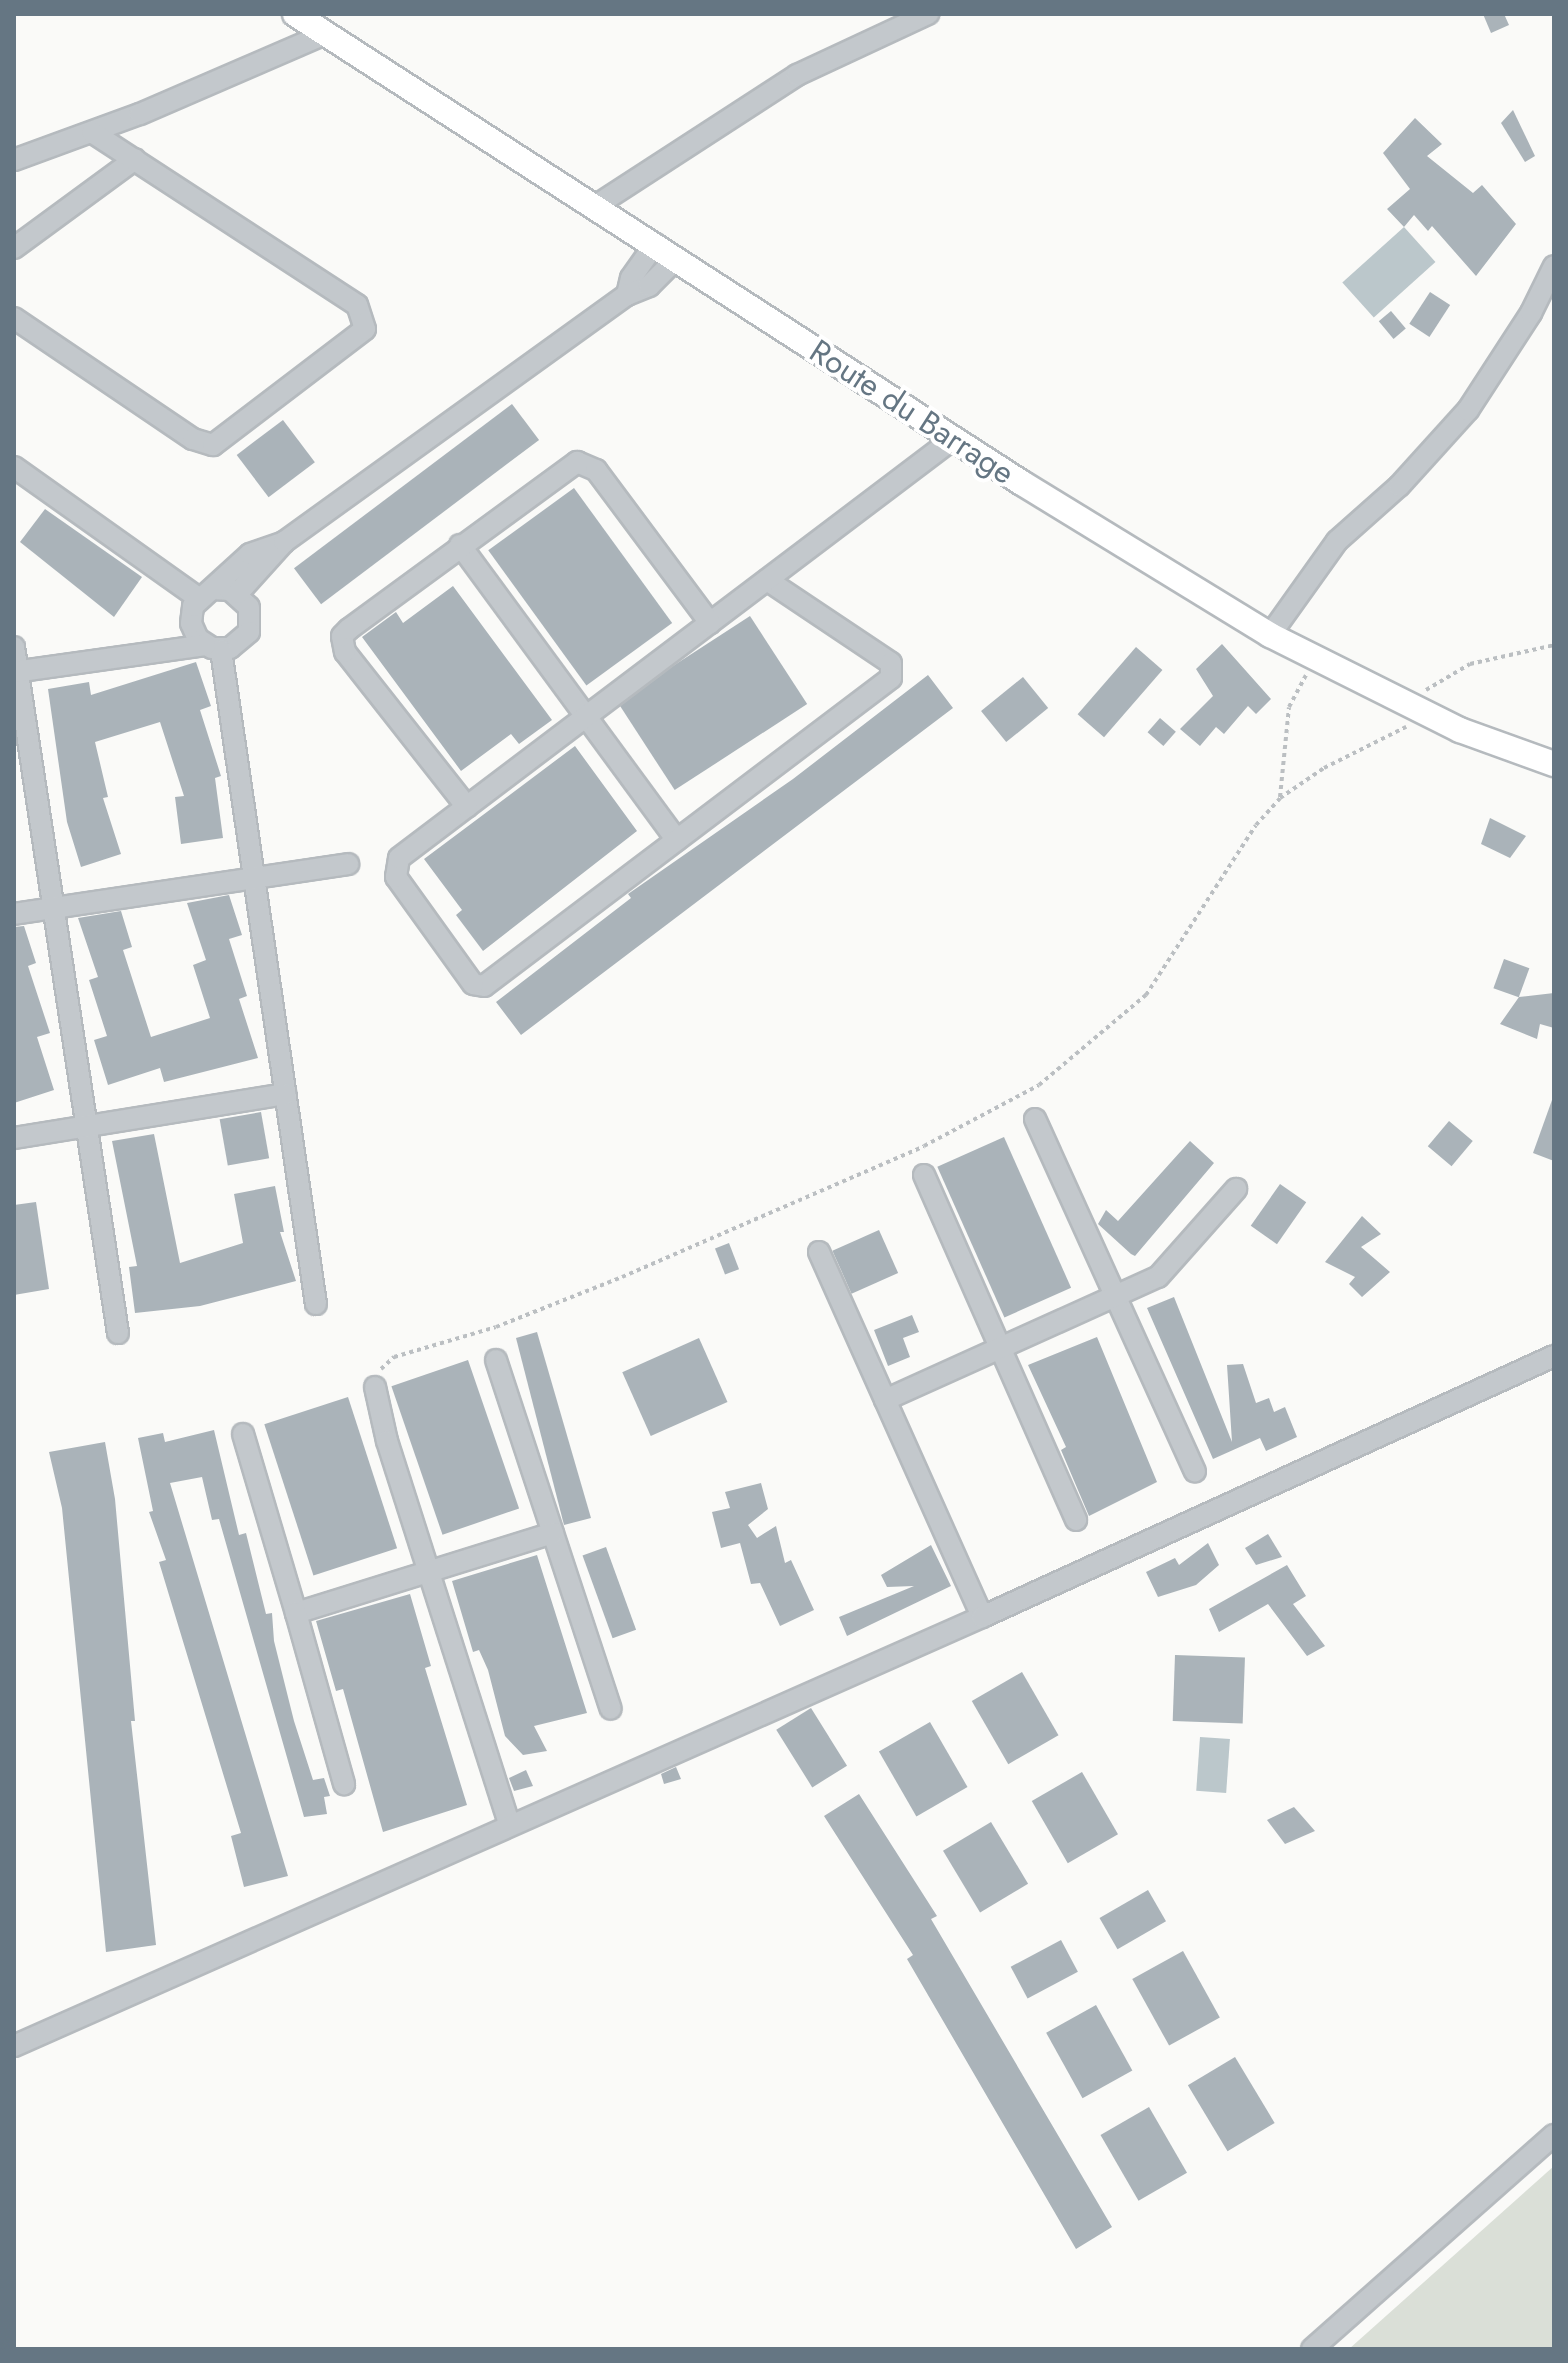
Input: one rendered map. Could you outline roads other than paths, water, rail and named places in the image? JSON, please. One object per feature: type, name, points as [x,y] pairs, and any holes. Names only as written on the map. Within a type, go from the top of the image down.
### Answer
[{"type":"main road","name":"Route du Barrage","points":[[295,14],[597,205],[953,439],[1270,635],[1318,656],[1420,711],[1554,764]]},
{"type":"street","points":[[597,205],[797,75],[855,44],[928,14]]},
{"type":"street","points":[[14,160],[92,132],[325,34]]},
{"type":"street","points":[[14,318],[193,439],[213,445],[365,329],[357,305],[92,132]]},
{"type":"street","points":[[14,248],[135,159]]},
{"type":"street","points":[[627,295],[631,278],[655,244]]},
{"type":"street","points":[[14,467],[206,594],[238,593],[284,542],[627,295],[649,286],[676,259]]},
{"type":"street","points":[[1270,635],[1337,541],[1399,486],[1468,410],[1531,313],[1554,266]]},
{"type":"street","points":[[767,580],[891,663],[893,674],[479,987],[395,872],[399,858],[953,439]]},
{"type":"street","points":[[467,807],[341,642],[349,629],[570,464],[584,462],[596,470],[710,623]]},
{"type":"street","points":[[284,542],[250,554],[206,594],[191,623],[213,647],[254,878],[316,1304]]},
{"type":"street","points":[[460,545],[677,840]]},
{"type":"street","points":[[16,672],[238,645],[252,624],[249,607],[238,593]]},
{"type":"street","points":[[14,647],[118,1333]]},
{"type":"street","points":[[14,914],[348,864]]},
{"type":"street","points":[[14,1138],[85,1123],[285,1094]]},
{"type":"street","points":[[1035,1119],[1195,1471]]},
{"type":"street","points":[[924,1175],[1076,1520]]},
{"type":"street","points":[[885,1400],[1168,1269],[1236,1189]]},
{"type":"street","points":[[819,1252],[982,1617]]},
{"type":"street","points":[[14,2046],[982,1617],[1554,1356]]},
{"type":"street","points":[[496,1360],[611,1709]]},
{"type":"street","points":[[375,1387],[387,1441],[509,1824]]},
{"type":"street","points":[[243,1434],[344,1784]]},
{"type":"street","points":[[296,1613],[553,1533]]},
{"type":"street","points":[[1312,2349],[1554,2135]]}]
